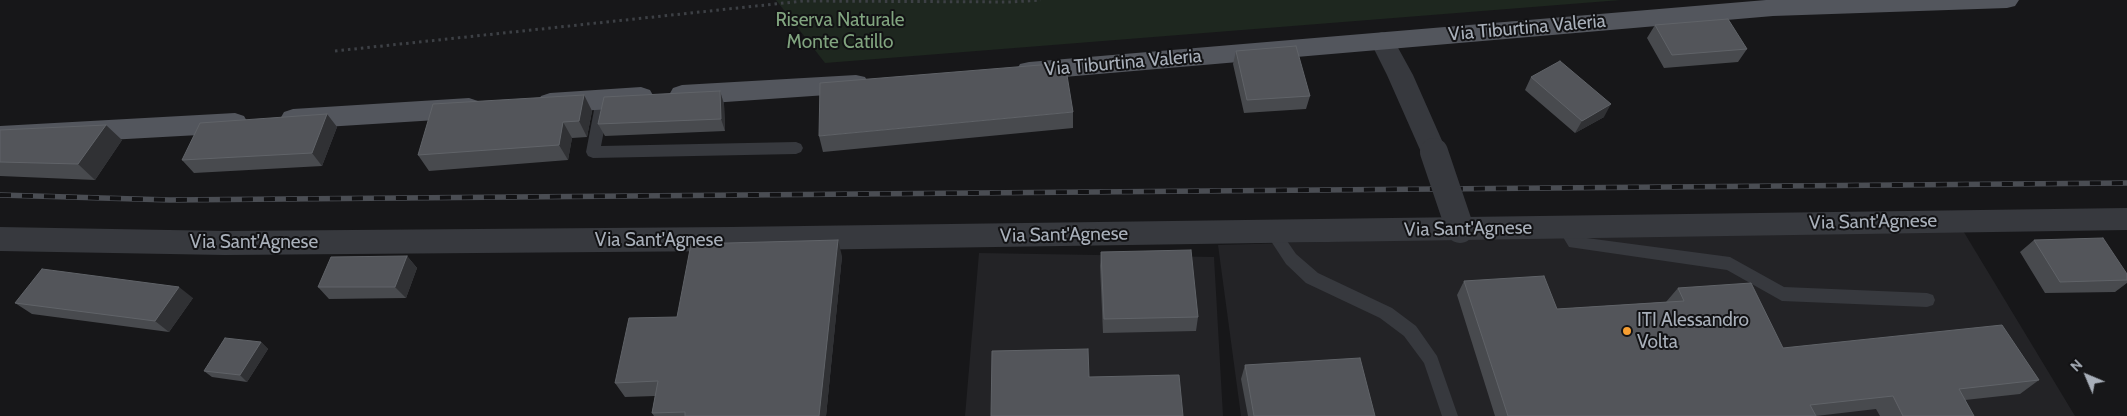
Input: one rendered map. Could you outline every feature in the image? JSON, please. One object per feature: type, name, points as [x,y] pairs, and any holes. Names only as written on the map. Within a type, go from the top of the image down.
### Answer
[{"type":"main road","name":"Via Tiburtina Valeria","points":[[1006,73],[1764,9],[2007,0]]},
{"type":"main road","points":[[525,105],[878,82]]},
{"type":"main road","points":[[0,136],[496,106]]},
{"type":"street","points":[[1382,41],[1400,75],[1434,152],[1460,229]]},
{"type":"street","name":"Via Sant'Agnese","points":[[0,239],[235,243],[720,240],[2127,219]]},
{"type":"lane","points":[[603,100],[593,152],[796,148]]},
{"type":"lane","points":[[1565,227],[1574,243],[1730,264],[1782,294],[1926,300]]},
{"type":"lane","points":[[1273,232],[1291,259],[1312,278],[1376,308],[1396,319],[1410,331],[1422,344],[1431,361],[1450,416]]},
{"type":"path","points":[[335,51],[803,1],[1011,2],[1041,0]]},
{"type":"shaded area","name":"ITI Alessandro Volta","points":[[1959,224],[2075,416],[1241,416],[1218,245]]},
{"type":"shaded area","points":[[979,253],[1214,257],[1223,416],[965,416]]},
{"type":"green space","name":"Riserva Naturale Monte Catillo","points":[[776,0],[1621,0],[825,63]]},
{"type":"building","points":[[1728,19],[1747,49],[1672,55],[1655,25]]},
{"type":"building","points":[[1296,46],[1310,96],[1247,100],[1236,51]]},
{"type":"building","points":[[1560,61],[1611,104],[1582,121],[1531,77]]},
{"type":"building","points":[[1065,63],[1073,112],[819,136],[820,83]]},
{"type":"building","points":[[720,91],[721,119],[598,124],[604,97]]},
{"type":"building","points":[[584,95],[579,121],[563,122],[559,145],[418,155],[433,104]]},
{"type":"building","points":[[327,114],[312,153],[182,160],[200,123]]},
{"type":"building","points":[[106,125],[78,164],[0,162],[0,130]]},
{"type":"building","points":[[2103,238],[2127,274],[2127,280],[2060,282],[2034,240]]},
{"type":"building","points":[[838,240],[819,416],[685,416],[685,412],[652,413],[658,381],[615,383],[629,318],[677,317],[691,244]]},
{"type":"building","points":[[1191,250],[1198,317],[1104,319],[1101,252]]},
{"type":"building","points":[[407,256],[395,287],[318,287],[331,257]]},
{"type":"building","points":[[42,269],[179,287],[155,321],[15,303]]},
{"type":"building","points":[[1544,276],[1557,309],[1684,301],[1678,288],[1751,283],[1783,348],[2002,325],[2039,380],[1959,389],[1974,416],[1903,416],[1893,396],[1810,405],[1816,416],[1508,416],[1464,281]]},
{"type":"building","points":[[225,338],[261,342],[240,375],[204,371]]},
{"type":"building","points":[[1088,349],[1089,377],[1179,375],[1183,416],[991,416],[992,351]]},
{"type":"building","points":[[1360,358],[1375,416],[1254,416],[1245,365]]},
{"type":"railway","points":[[0,195],[170,200],[2127,183]]},
{"type":"place","name":"ITI Alessandro Volta","points":[[1627,331]]}]
